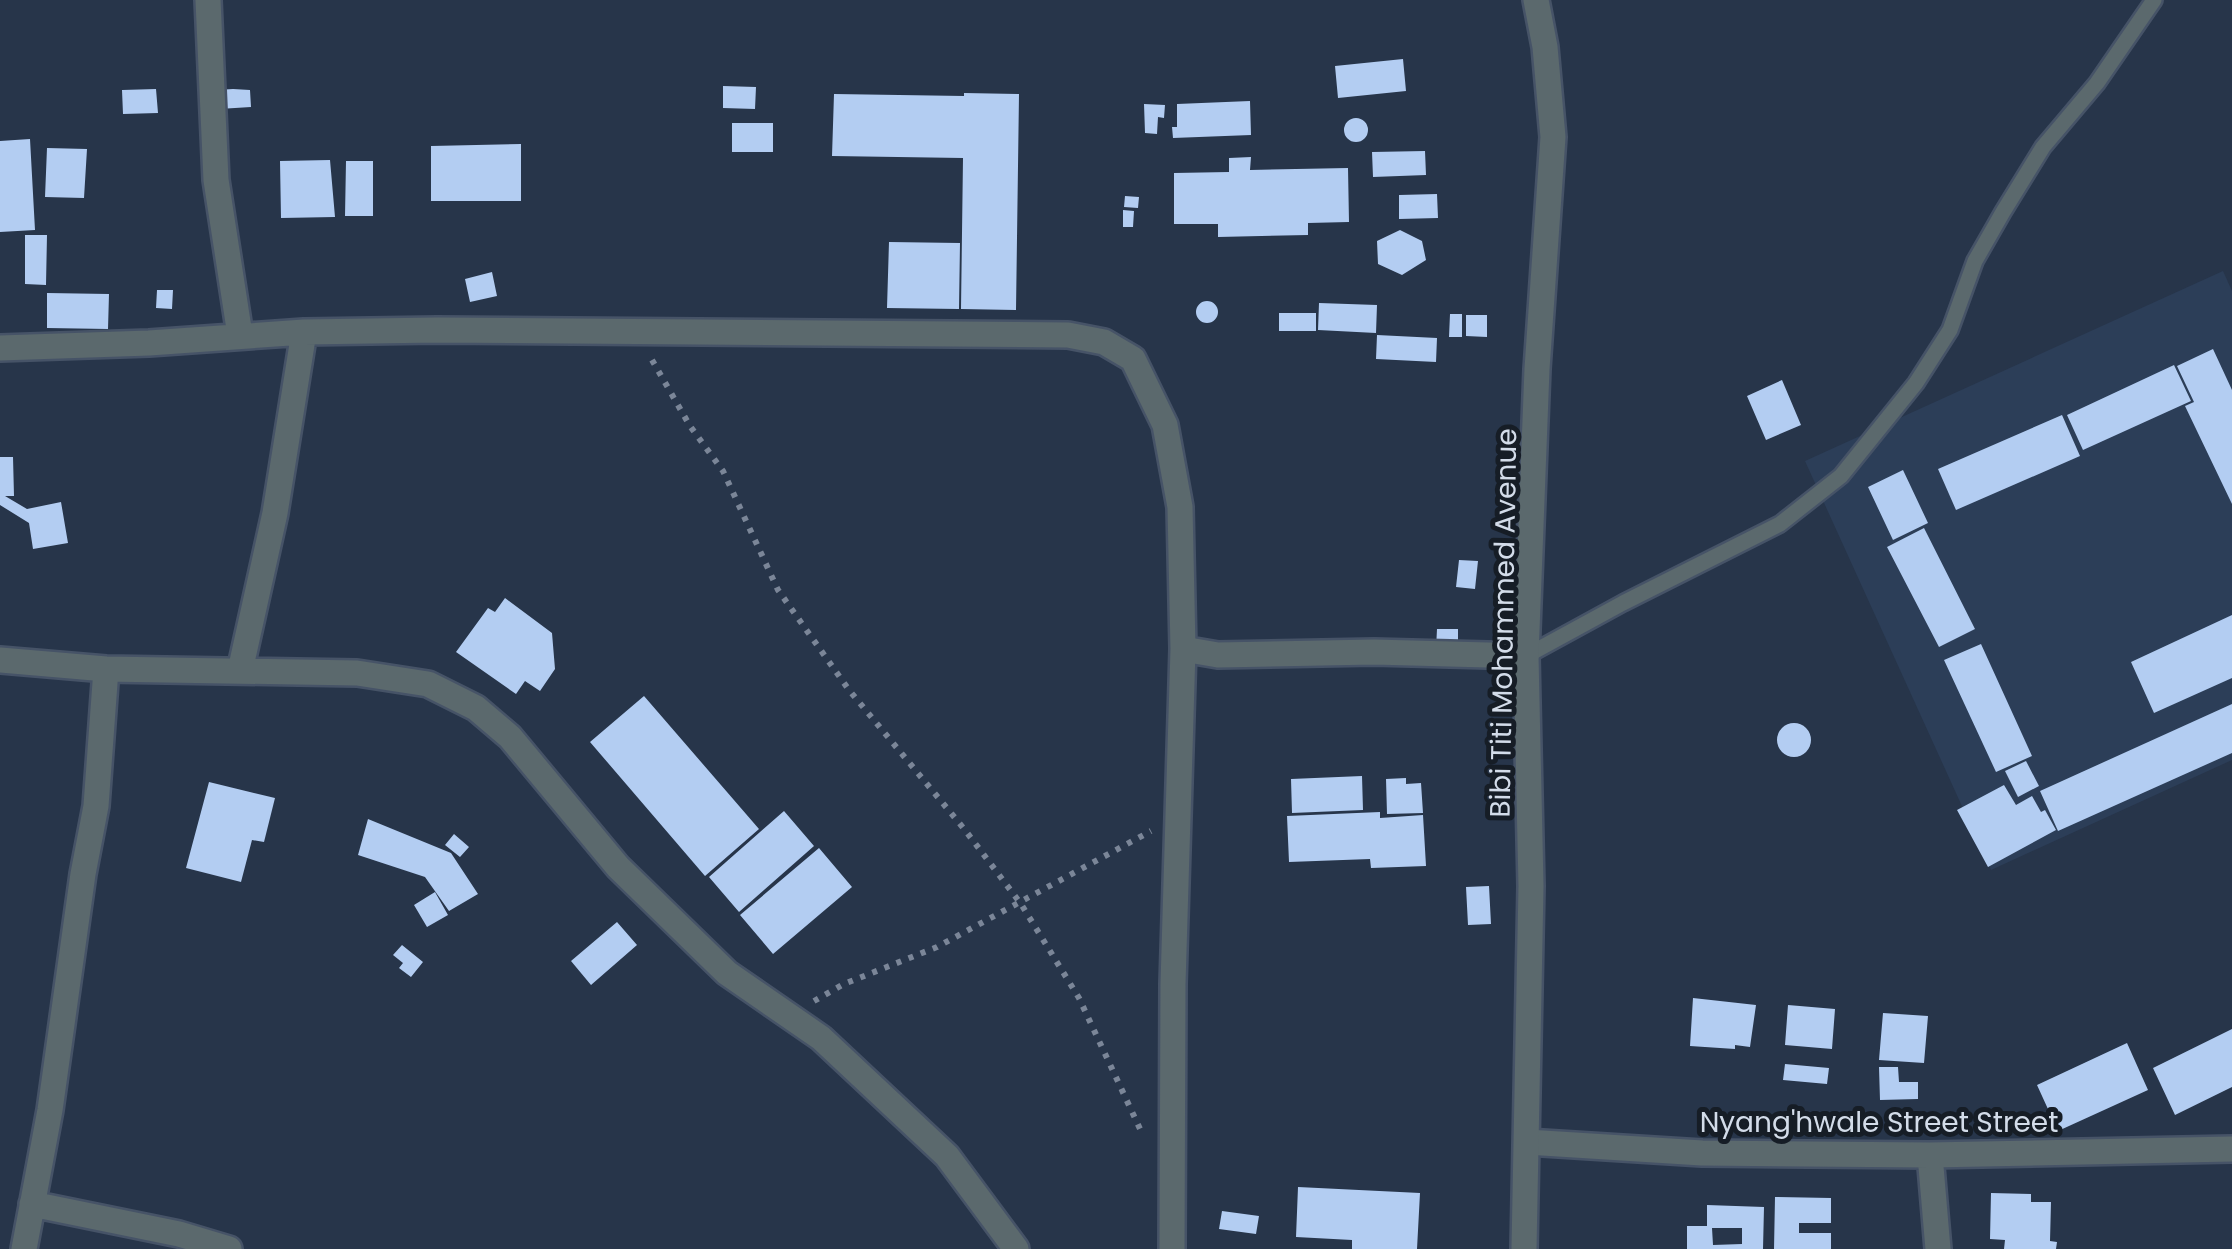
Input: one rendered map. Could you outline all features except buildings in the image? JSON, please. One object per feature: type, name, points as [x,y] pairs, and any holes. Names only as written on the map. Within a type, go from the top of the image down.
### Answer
[{"type":"street","points":[[208,0],[216,180],[240,335]]},
{"type":"street","name":"Bibi Titi Mohammed Avenue","points":[[1524,1249],[1532,886],[1526,656],[1536,369],[1553,138],[1545,47],[1536,0]]},
{"type":"street","points":[[240,671],[276,514],[304,332]]},
{"type":"street","points":[[0,348],[304,332],[1068,335],[1104,342],[1133,359],[1165,425],[1180,506],[1183,649],[1172,1249]]},
{"type":"street","points":[[1183,649],[1218,655],[1374,652],[1526,656]]},
{"type":"street","points":[[0,660],[106,670],[357,673],[428,684],[476,708],[510,737],[618,868],[727,973],[821,1038],[947,1156],[1016,1249]]},
{"type":"street","points":[[24,1249],[96,806],[106,670]]},
{"type":"street","name":"Nyang'hwale Street Street","points":[[1527,1142],[1702,1152],[1930,1155],[2230,1148]]},
{"type":"street","points":[[1930,1155],[1938,1249]]},
{"type":"street","points":[[32,1204],[147,1226],[229,1249]]},
{"type":"lane","points":[[1526,656],[1623,602],[1780,524],[1841,476],[1916,383],[1950,330],[1975,261],[2044,147],[2097,83],[2154,0]]},
{"type":"path","points":[[636,331],[690,426],[723,472],[778,590],[849,690],[965,830],[1020,904],[1079,998],[1146,1142]]},
{"type":"path","points":[[788,1016],[844,984],[937,947],[1178,816]]},
{"type":"shaded area","points":[[2223,271],[2232,291],[2232,760],[1991,870],[1805,461]]}]
